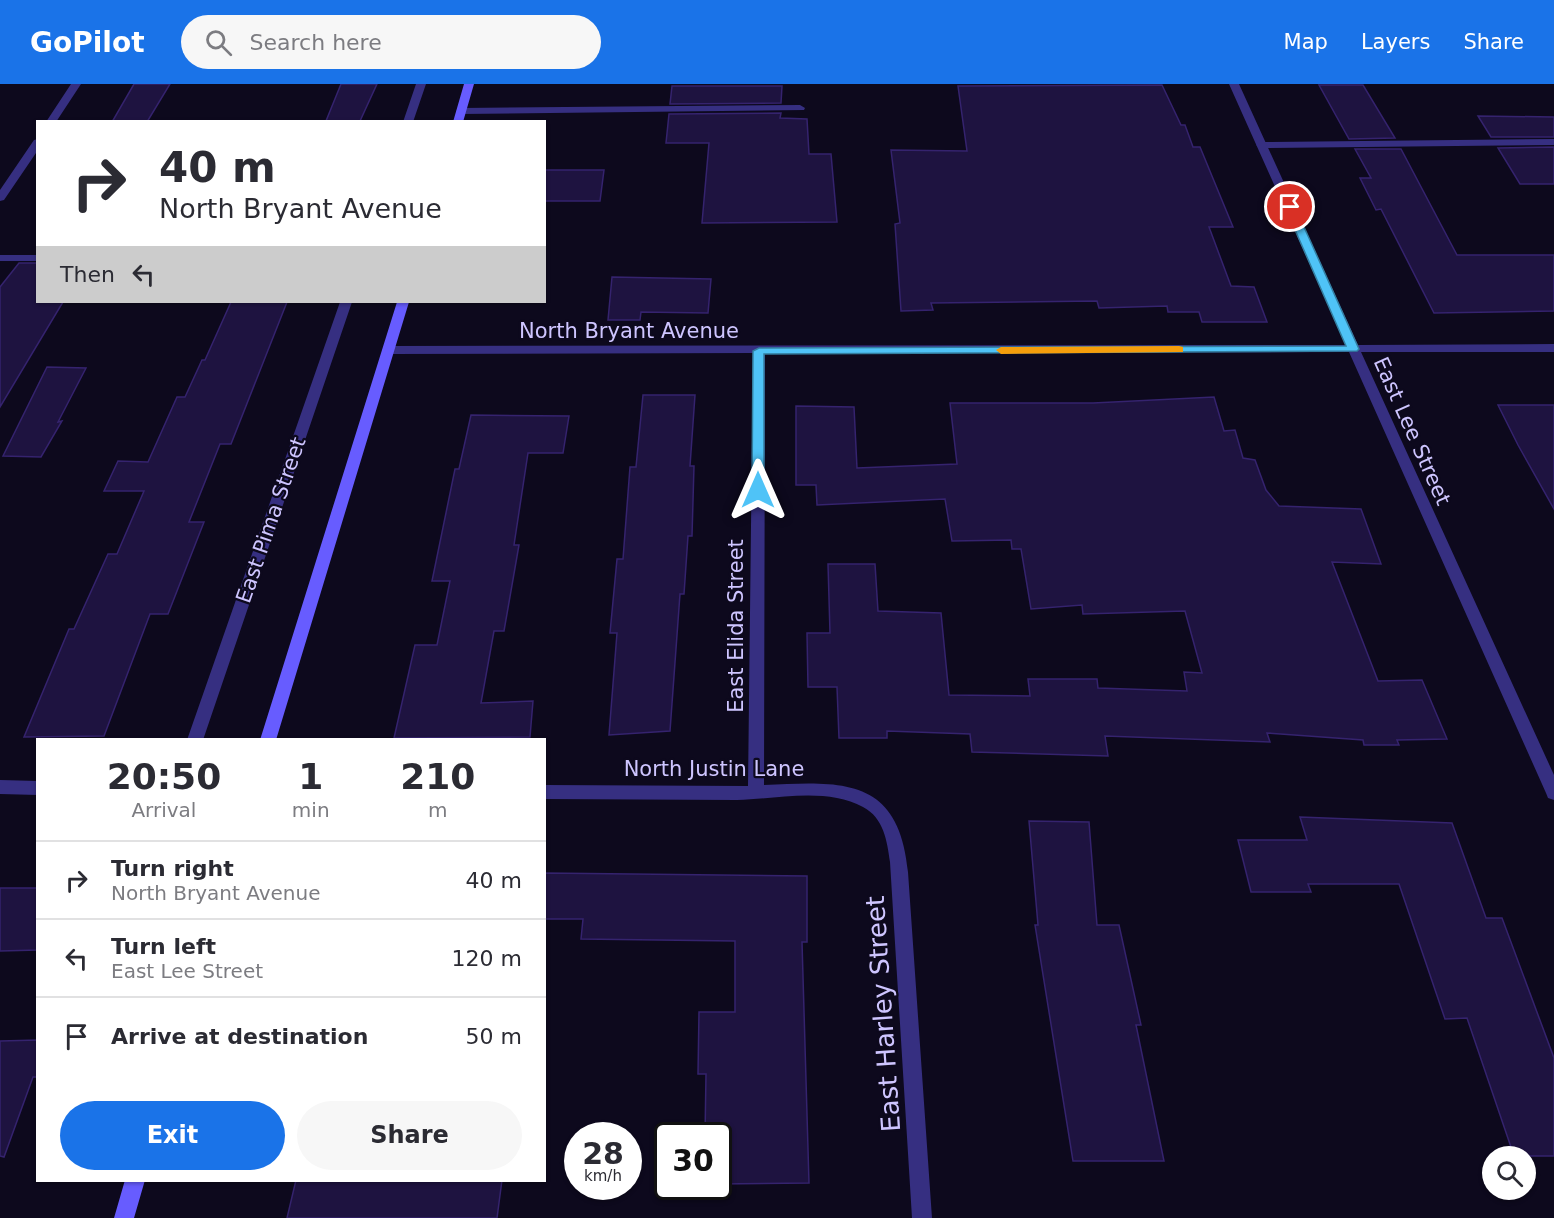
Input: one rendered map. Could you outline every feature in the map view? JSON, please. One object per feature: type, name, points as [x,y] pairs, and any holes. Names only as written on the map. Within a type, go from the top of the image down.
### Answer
[{"type":"street","points":[[52,120],[76,84]]},
{"type":"street","points":[[409,120],[421,84]]},
{"type":"street","points":[[469,84],[459,116],[800,108]]},
{"type":"street","name":"East Lee Street","points":[[1234,84],[1554,793]]},
{"type":"street","points":[[1261,145],[1554,142]]},
{"type":"street","points":[[0,198],[36,145]]},
{"type":"street","points":[[0,258],[36,258]]},
{"type":"street","name":"East Pima Street","points":[[196,738],[346,303]]},
{"type":"street","points":[[268,738],[403,303]]},
{"type":"street","name":"North Bryant Avenue","points":[[388,350],[1554,348]]},
{"type":"street","name":"East Elida Street","points":[[756,793],[759,351]]},
{"type":"street","points":[[0,787],[36,788]]},
{"type":"street","name":"North Justin Lane","points":[[546,792],[756,793],[812,790],[847,795],[870,802],[880,811]]},
{"type":"street","name":"East Harley Street","points":[[880,811],[896,838],[922,1218]]},
{"type":"street","points":[[124,1218],[134,1182]]},
{"type":"building","points":[[134,84],[170,84],[148,120],[113,120]]},
{"type":"building","points":[[341,84],[377,84],[360,120],[326,120]]},
{"type":"building","points":[[1162,85],[1181,125],[1185,125],[1193,147],[1200,147],[1233,227],[1209,227],[1231,286],[1254,287],[1267,322],[1202,322],[1199,312],[1168,312],[1167,306],[1099,308],[1097,301],[931,303],[933,310],[901,311],[895,224],[900,223],[891,150],[967,151],[958,86]]},
{"type":"building","points":[[1319,85],[1363,85],[1395,138],[1349,139]]},
{"type":"building","points":[[672,86],[782,86],[781,103],[670,104]]},
{"type":"building","points":[[781,113],[780,118],[807,119],[809,154],[831,154],[837,222],[702,223],[709,143],[666,143],[669,114]]},
{"type":"building","points":[[1478,116],[1554,117],[1554,137],[1491,137]]},
{"type":"building","points":[[1554,147],[1554,184],[1520,184],[1498,148]]},
{"type":"building","points":[[1355,149],[1401,149],[1457,255],[1554,255],[1554,311],[1434,313],[1381,209],[1376,210],[1360,178],[1371,178]]},
{"type":"building","points":[[546,170],[604,170],[600,201],[546,201]]},
{"type":"building","points":[[19,263],[36,263],[36,303],[62,303],[0,407],[0,287]]},
{"type":"building","points":[[612,277],[711,279],[708,313],[641,312],[640,320],[608,320]]},
{"type":"building","points":[[231,303],[287,303],[231,444],[220,444],[189,522],[204,522],[168,614],[150,614],[104,736],[24,737],[69,629],[74,629],[108,554],[117,554],[144,491],[104,491],[118,461],[148,462],[177,397],[185,397],[202,360],[205,360]]},
{"type":"building","points":[[47,367],[86,368],[58,422],[62,421],[41,457],[3,456]]},
{"type":"building","points":[[643,395],[695,395],[690,466],[694,466],[692,536],[688,536],[684,594],[680,594],[670,731],[609,735],[617,633],[610,633],[617,559],[623,559],[630,467],[636,467]]},
{"type":"building","points":[[1214,397],[1224,431],[1235,430],[1243,458],[1255,460],[1266,490],[1279,506],[1361,509],[1381,564],[1332,562],[1378,681],[1422,680],[1447,739],[1397,740],[1399,745],[1364,745],[1363,740],[1267,733],[1270,742],[1105,736],[1108,756],[972,752],[970,734],[887,731],[887,738],[839,738],[837,687],[808,687],[807,633],[830,633],[828,564],[875,564],[878,611],[941,613],[949,695],[1030,696],[1028,679],[1097,679],[1098,688],[1187,691],[1184,672],[1202,673],[1185,611],[1083,614],[1082,605],[1031,609],[1021,549],[1012,549],[1011,540],[952,541],[945,499],[817,505],[816,485],[796,485],[796,406],[854,407],[857,468],[957,464],[950,403],[1093,403]]},
{"type":"building","points":[[1498,405],[1554,405],[1554,509],[1518,445]]},
{"type":"building","points":[[471,415],[569,416],[563,453],[528,453],[514,545],[519,545],[504,631],[494,631],[481,703],[533,701],[530,737],[394,738],[415,645],[437,645],[450,581],[432,581],[455,469],[459,469]]},
{"type":"building","points":[[1300,817],[1452,823],[1486,918],[1502,918],[1554,1058],[1554,1156],[1536,1156],[1536,1146],[1511,1146],[1467,1018],[1445,1019],[1399,884],[1308,884],[1311,892],[1251,892],[1238,840],[1307,840]]},
{"type":"building","points":[[1029,821],[1089,822],[1097,925],[1119,925],[1141,1025],[1136,1025],[1164,1161],[1073,1161],[1035,925],[1038,925]]},
{"type":"building","points":[[546,873],[807,876],[807,942],[802,942],[809,1183],[732,1184],[732,1122],[705,1122],[706,1074],[698,1074],[699,1012],[735,1012],[735,941],[581,939],[583,919],[546,919]]},
{"type":"building","points":[[0,888],[36,888],[36,950],[0,951]]},
{"type":"building","points":[[36,1040],[36,1077],[33,1077],[4,1157],[0,1156],[0,1041]]},
{"type":"building","points":[[296,1182],[502,1182],[497,1218],[287,1218]]},
{"type":"slow traffic","points":[[1001,350],[1179,350]]},
{"type":"route","points":[[758,490],[759,351],[1353,349],[1290,207]]}]
